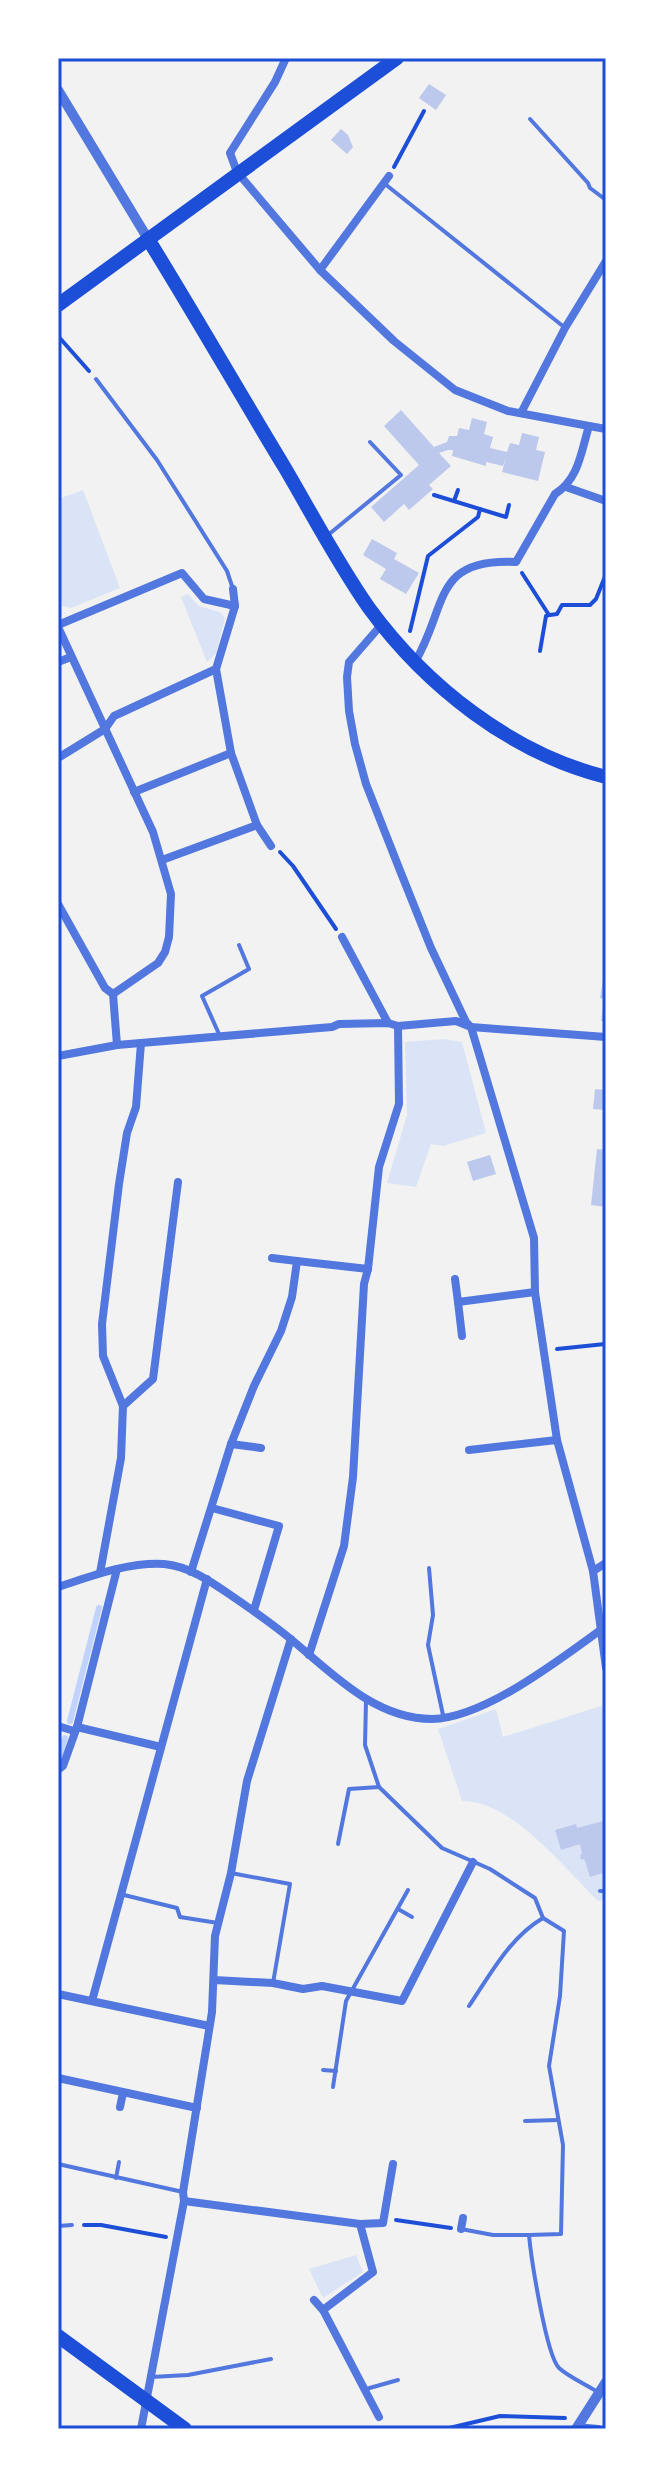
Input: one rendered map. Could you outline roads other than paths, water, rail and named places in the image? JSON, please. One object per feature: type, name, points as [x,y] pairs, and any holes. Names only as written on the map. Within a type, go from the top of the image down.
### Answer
[{"type":"main road","points":[[58,305],[397,58]]},
{"type":"main road","points":[[148,239],[356,587],[414,663],[462,704],[495,727],[558,761],[606,777]]},
{"type":"main road","points":[[58,2336],[185,2429]]},
{"type":"street","points":[[286,58],[275,82],[230,153],[237,172],[320,270],[394,341],[455,390],[508,411],[606,429]]},
{"type":"street","points":[[58,90],[148,239]]},
{"type":"street","points":[[320,270],[387,180]]},
{"type":"street","points":[[521,413],[565,328],[606,261]]},
{"type":"street","points":[[414,663],[427,641],[444,591],[451,581],[476,564],[516,562],[555,494],[573,478],[589,426]]},
{"type":"street","points":[[566,487],[606,501]]},
{"type":"street","points":[[113,994],[158,963],[165,952],[169,937],[171,894],[153,832],[58,626],[182,573],[204,599],[235,606]]},
{"type":"street","points":[[233,589],[235,606],[216,669],[231,753],[257,825],[271,846]]},
{"type":"street","points":[[382,624],[349,662],[349,711],[355,744],[366,784],[431,948],[471,1027],[534,1238],[535,1292],[557,1440],[593,1571],[606,1668]]},
{"type":"street","points":[[58,662],[71,657]]},
{"type":"street","points":[[58,758],[105,729],[114,716],[216,669]]},
{"type":"street","points":[[134,792],[231,753]]},
{"type":"street","points":[[162,860],[257,825]]},
{"type":"street","points":[[58,904],[105,988],[113,994]]},
{"type":"street","points":[[342,937],[388,1023]]},
{"type":"street","points":[[113,994],[117,1045]]},
{"type":"street","points":[[58,1056],[117,1045],[339,1024],[388,1023],[398,1026],[456,1021],[471,1027],[606,1037]]},
{"type":"street","points":[[309,1655],[344,1546],[353,1477],[364,1284],[379,1167],[399,1104],[398,1026]]},
{"type":"street","points":[[100,1573],[121,1458],[123,1406],[103,1356],[102,1324],[119,1184],[127,1133],[136,1107],[141,1043]]},
{"type":"street","points":[[123,1406],[153,1379],[178,1182]]},
{"type":"street","points":[[272,1258],[368,1269]]},
{"type":"street","points":[[191,1572],[231,1444],[254,1386],[281,1331],[292,1297],[297,1261]]},
{"type":"street","points":[[455,1279],[462,1336]]},
{"type":"street","points":[[458,1302],[535,1292]]},
{"type":"street","points":[[469,1450],[557,1440]]},
{"type":"street","points":[[231,1444],[261,1448]]},
{"type":"street","points":[[212,1508],[279,1526],[254,1610]]},
{"type":"street","points":[[593,1571],[606,1563]]},
{"type":"street","points":[[58,1587],[117,1569],[164,1564],[179,1566],[207,1579],[254,1610],[366,1700],[403,1716],[433,1719],[471,1710],[520,1685],[602,1629]]},
{"type":"street","points":[[58,1770],[63,1766],[76,1729],[117,1569]]},
{"type":"street","points":[[92,2001],[207,1579]]},
{"type":"street","points":[[141,2429],[184,2197],[209,2026],[218,1923],[231,1873],[244,1796],[291,1639]]},
{"type":"street","points":[[58,1726],[161,1747]]},
{"type":"street","points":[[244,1796],[255,1797]]},
{"type":"street","points":[[214,1980],[273,1983],[303,1989],[322,1986],[402,2001],[473,1862]]},
{"type":"street","points":[[58,1994],[209,2026]]},
{"type":"street","points":[[58,2078],[197,2108]]},
{"type":"street","points":[[120,2107],[123,2093]]},
{"type":"street","points":[[184,2197],[360,2224],[383,2223],[393,2164]]},
{"type":"street","points":[[461,2229],[463,2218]]},
{"type":"street","points":[[323,2310],[373,2272],[360,2224]]},
{"type":"street","points":[[314,2300],[323,2310],[379,2417]]},
{"type":"street","points":[[598,2429],[579,2425],[606,2382]]},
{"type":"lane","points":[[530,119],[590,188],[606,200]]},
{"type":"lane","points":[[387,180],[565,328]]},
{"type":"lane","points":[[96,379],[157,460],[222,563],[233,589]]},
{"type":"lane","points":[[326,537],[401,475],[370,442]]},
{"type":"lane","points":[[221,1037],[202,996],[249,969],[239,945]]},
{"type":"lane","points":[[429,1568],[433,1615],[428,1645],[444,1717]]},
{"type":"lane","points":[[366,1700],[365,1745],[379,1787],[442,1848],[490,1869],[535,1898],[543,1918],[564,1931],[560,1996],[549,2066],[563,2145],[561,2234],[493,2235],[461,2229]]},
{"type":"lane","points":[[338,1844],[349,1789],[379,1787]]},
{"type":"lane","points":[[231,1873],[290,1884],[273,1983]]},
{"type":"lane","points":[[333,2087],[346,2001],[408,1890]]},
{"type":"lane","points":[[120,1894],[177,1908],[180,1917],[218,1923]]},
{"type":"lane","points":[[398,1909],[412,1917]]},
{"type":"lane","points":[[469,2006],[511,1944],[543,1918]]},
{"type":"lane","points":[[323,2070],[336,2071]]},
{"type":"lane","points":[[525,2121],[558,2120]]},
{"type":"lane","points":[[116,2178],[119,2162]]},
{"type":"lane","points":[[58,2164],[184,2197]]},
{"type":"lane","points":[[58,2226],[72,2225]]},
{"type":"lane","points":[[529,2235],[532,2268],[557,2366],[598,2392]]},
{"type":"lane","points":[[151,2377],[188,2375],[271,2359]]},
{"type":"lane","points":[[366,2389],[398,2380]]},
{"type":"waterway","points":[[70,1721],[99,1608]]},
{"type":"waterway","points":[[58,1761],[65,1738]]}]
